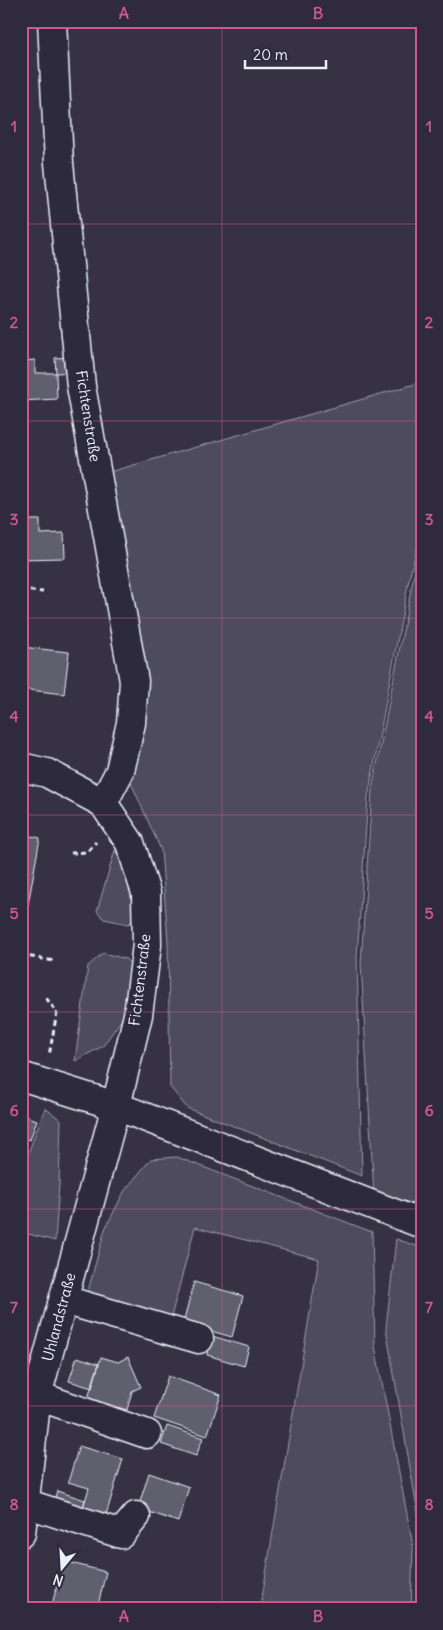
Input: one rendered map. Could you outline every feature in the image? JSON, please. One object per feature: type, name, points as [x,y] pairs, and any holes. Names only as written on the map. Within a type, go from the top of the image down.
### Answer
[{"type":"street","name":"Fichtenstraße","points":[[52,21],[59,163],[82,386],[134,681],[131,723],[120,771],[103,803]]},
{"type":"street","name":"Fichtenstraße","points":[[21,768],[47,773],[103,803],[130,842],[146,893],[147,945],[138,1015],[116,1106]]},
{"type":"street","points":[[32,1080],[116,1106],[422,1224]]},
{"type":"street","name":"Uhlandstraße","points":[[21,1532],[25,1503],[29,1393],[64,1300],[116,1106]]},
{"type":"street","points":[[64,1300],[199,1339]]},
{"type":"street","points":[[29,1393],[147,1434]]},
{"type":"street","points":[[25,1503],[121,1534],[136,1516]]},
{"type":"path","points":[[21,428],[30,428]]},
{"type":"path","points":[[21,590],[43,592]]},
{"type":"path","points":[[21,955],[54,961]]},
{"type":"path","points":[[32,1080],[58,1012],[46,998]]},
{"type":"shaded area","points":[[422,382],[422,528],[409,579],[368,797],[357,956],[362,1176],[187,1108],[170,1087],[168,941],[161,850],[128,776],[106,473]]},
{"type":"shaded area","points":[[422,542],[422,1215],[374,1196],[361,963],[372,790],[415,569]]},
{"type":"shaded area","points":[[115,850],[130,875],[137,918],[128,924],[104,919],[97,911]]},
{"type":"shaded area","points":[[103,953],[126,959],[135,971],[124,1016],[103,1046],[75,1061],[88,966]]},
{"type":"shaded area","points":[[45,1108],[61,1120],[55,1241],[21,1232],[21,1172]]},
{"type":"shaded area","points":[[177,1157],[372,1232],[375,1346],[413,1546],[411,1609],[260,1609],[319,1259],[195,1227],[171,1317],[87,1295],[105,1229],[125,1190],[151,1159]]},
{"type":"shaded area","points":[[396,1239],[422,1248],[422,1537],[386,1328]]},
{"type":"building","points":[[21,212],[26,212],[28,240],[21,240]]},
{"type":"building","points":[[74,357],[75,372],[56,373],[55,358]]},
{"type":"building","points":[[35,360],[35,373],[56,373],[57,399],[21,401],[21,361]]},
{"type":"building","points":[[21,520],[40,520],[40,534],[64,533],[65,558],[21,559]]},
{"type":"building","points":[[21,647],[69,652],[64,694],[21,689]]},
{"type":"building","points":[[21,834],[40,838],[21,944]]},
{"type":"building","points":[[21,1115],[37,1120],[30,1140],[21,1137]]},
{"type":"building","points":[[194,1282],[243,1296],[232,1337],[183,1323]]},
{"type":"building","points":[[21,1299],[26,1300],[21,1314]]},
{"type":"building","points":[[212,1336],[249,1347],[244,1366],[207,1355]]},
{"type":"building","points":[[77,1357],[99,1364],[92,1388],[69,1381]]},
{"type":"building","points":[[101,1357],[118,1362],[128,1357],[141,1387],[132,1391],[127,1410],[88,1398]]},
{"type":"building","points":[[168,1376],[221,1395],[207,1436],[154,1418]]},
{"type":"building","points":[[167,1426],[203,1438],[196,1456],[161,1444]]},
{"type":"building","points":[[79,1446],[123,1459],[105,1518],[82,1511],[89,1488],[68,1482]]},
{"type":"building","points":[[149,1473],[189,1487],[178,1522],[138,1508]]},
{"type":"building","points":[[57,1491],[85,1500],[82,1511],[53,1503]]},
{"type":"building","points":[[63,1561],[106,1572],[97,1609],[51,1609]]}]
